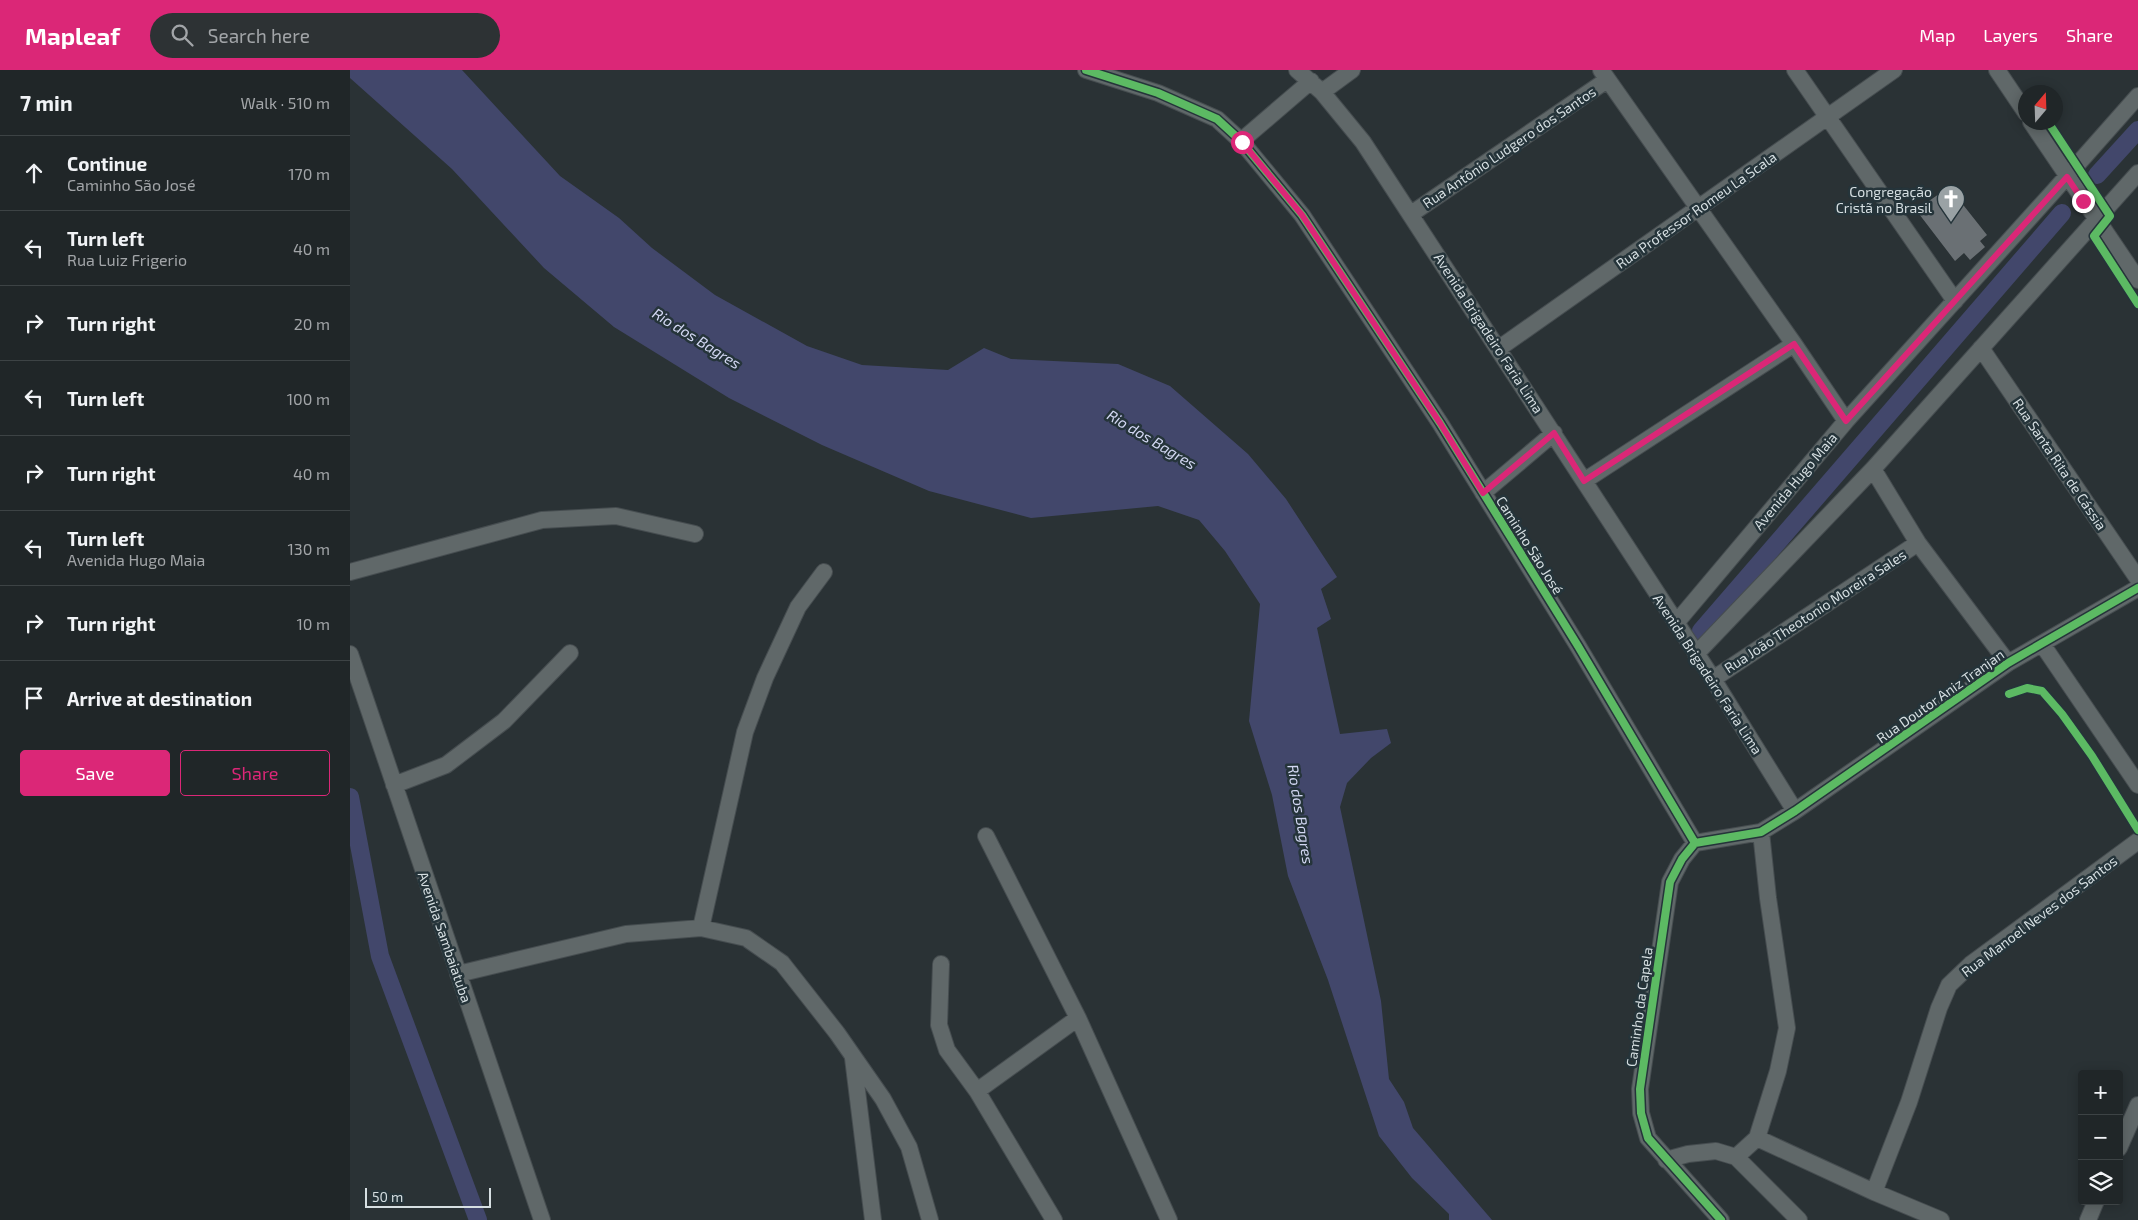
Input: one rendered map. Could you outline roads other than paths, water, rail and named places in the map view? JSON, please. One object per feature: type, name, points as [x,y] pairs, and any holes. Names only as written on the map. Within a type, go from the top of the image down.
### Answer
[{"type":"street","name":"Caminho São José","points":[[1086,70],[1158,93],[1217,119],[1242,142],[1302,215],[1440,423],[1578,646],[1695,843]]},
{"type":"street","name":"Avenida Brigadeiro Faria Lima","points":[[1296,70],[1316,87],[1363,142],[1713,679],[1795,811]]},
{"type":"street","points":[[1242,142],[1316,87],[1352,70]]},
{"type":"street","points":[[1795,70],[1955,301]]},
{"type":"street","name":"Rua Professor Romeu La Scala","points":[[1498,349],[1894,70]]},
{"type":"street","points":[[1997,70],[2018,101]]},
{"type":"street","points":[[1604,75],[1699,208],[1846,421]]},
{"type":"street","name":"Rua Antônio Ludgero dos Santos","points":[[1411,214],[1604,75]]},
{"type":"street","name":"Avenida Hugo Maia","points":[[1676,623],[1846,421],[1955,301],[2070,182],[2138,96]]},
{"type":"street","points":[[2037,130],[2070,182],[2138,280]]},
{"type":"street","points":[[1696,654],[1873,469],[2138,173]]},
{"type":"street","points":[[1584,481],[1794,344]]},
{"type":"street","name":"Rua Santa Rita de Cássia","points":[[1981,348],[2138,579]]},
{"type":"street","points":[[1483,493],[1554,433]]},
{"type":"street","points":[[1873,469],[1918,544],[2008,663]]},
{"type":"street","points":[[350,572],[542,520],[616,516],[695,534]]},
{"type":"street","name":"Rua João Theotonio Moreira Sales","points":[[1713,679],[1918,544]]},
{"type":"street","points":[[701,928],[745,732],[765,678],[798,607],[824,572]]},
{"type":"street","name":"Rua Doutor Aniz Tranjan","points":[[1761,832],[1795,811],[2008,663],[2138,588]]},
{"type":"street","points":[[2042,644],[2138,786]]},
{"type":"street","points":[[394,785],[446,765],[504,721],[570,653]]},
{"type":"street","name":"Avenida Sambaiatuba","points":[[350,654],[542,1220]]},
{"type":"street","points":[[1695,843],[1761,832],[1768,898],[1787,1028],[1778,1071],[1757,1138],[1736,1157]]},
{"type":"street","points":[[986,836],[1078,1018],[1169,1220]]},
{"type":"street","name":"Rua Manoel Neves dos Santos","points":[[1874,1192],[1909,1102],[1939,1008],[1949,985],[1971,964],[2138,841]]},
{"type":"street","name":"Caminho da Capela","points":[[1695,843],[1682,859],[1670,882],[1640,1089],[1641,1113],[1648,1138],[1721,1220]]},
{"type":"street","points":[[458,974],[626,934],[701,928],[746,938],[782,963],[853,1056],[883,1099],[909,1146],[930,1220]]},
{"type":"street","points":[[941,964],[939,1025],[947,1050],[977,1090],[1054,1220]]},
{"type":"street","points":[[977,1090],[1078,1018]]},
{"type":"street","points":[[853,1056],[873,1220]]},
{"type":"street","points":[[2123,1139],[2138,1105]]},
{"type":"street","points":[[1757,1138],[1874,1192],[1942,1220]]},
{"type":"street","points":[[1666,1160],[1688,1154],[1716,1152],[1736,1157],[1799,1220]]},
{"type":"street","points":[[2088,1220],[2094,1205]]},
{"type":"water","name":"Rio dos Bagres","points":[[350,70],[462,70],[560,176],[619,218],[652,248],[715,295],[807,346],[862,365],[948,370],[984,348],[1011,359],[1118,364],[1170,386],[1248,454],[1286,499],[1337,577],[1321,589],[1331,619],[1317,628],[1340,734],[1387,729],[1391,743],[1371,758],[1347,783],[1340,807],[1381,1001],[1389,1079],[1404,1102],[1413,1128],[1492,1220],[1449,1220],[1449,1214],[1412,1178],[1379,1136],[1328,980],[1288,876],[1272,795],[1249,721],[1260,604],[1225,551],[1199,520],[1158,506],[1031,518],[929,491],[822,445],[729,398],[614,327],[544,268],[452,169],[350,78]]},
{"type":"waterway","points":[[2097,175],[2138,130]]},
{"type":"waterway","points":[[1701,631],[2062,213]]},
{"type":"waterway","points":[[350,797],[380,956],[478,1220]]},
{"type":"place","name":"Congregação Cristã no Brasil","points":[[1951,223]]}]
